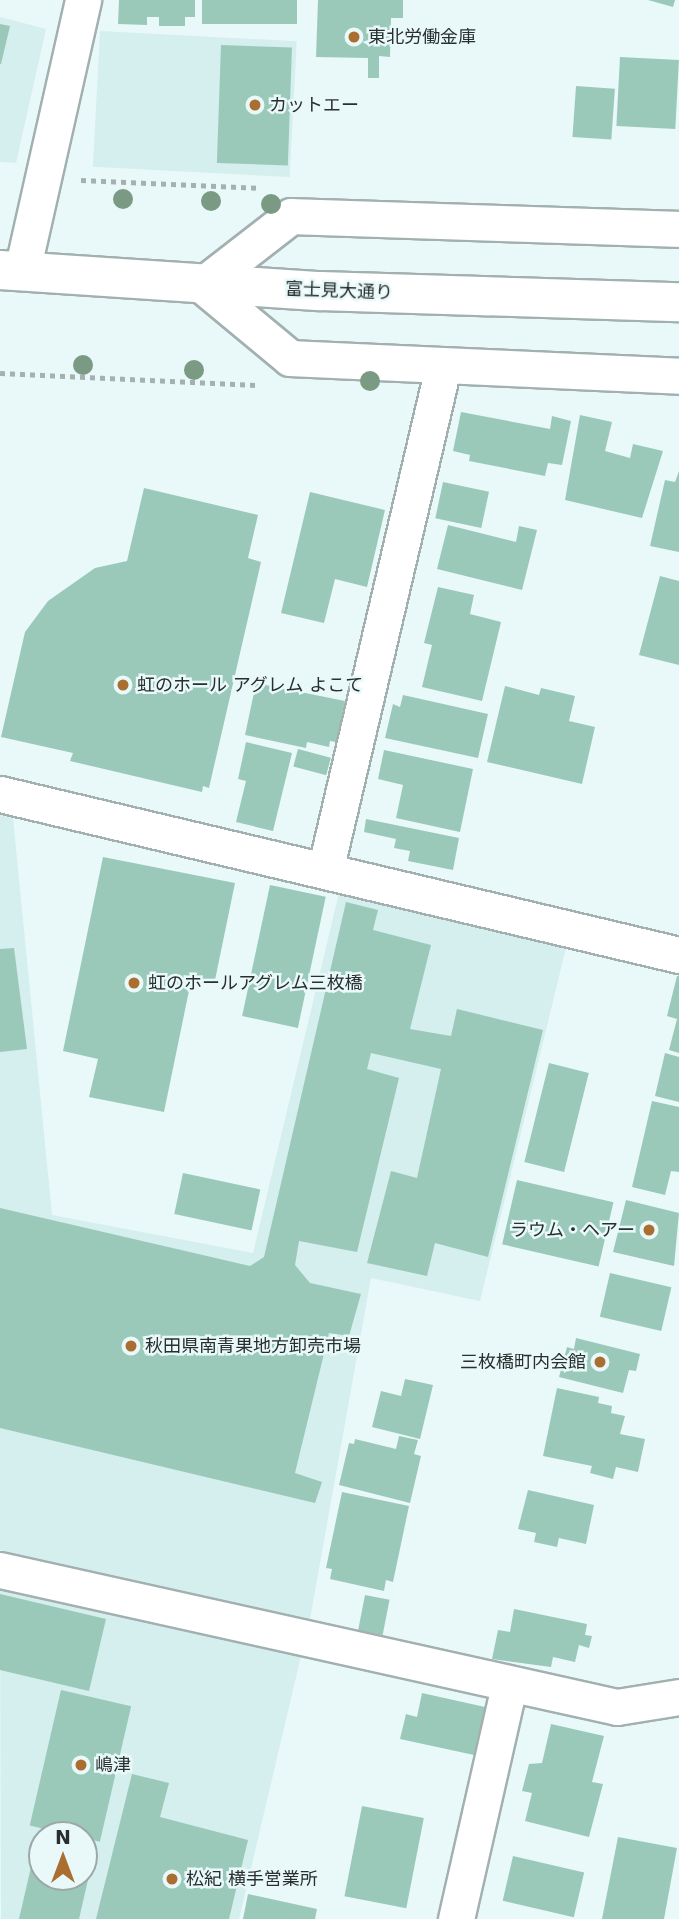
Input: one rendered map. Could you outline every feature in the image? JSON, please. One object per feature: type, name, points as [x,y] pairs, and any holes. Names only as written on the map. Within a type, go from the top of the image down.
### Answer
[{"type":"street","points":[[11,271],[83,0]]},
{"type":"street","points":[[679,229],[291,216],[202,285],[290,358],[679,376]]},
{"type":"street","name":"富士見大通り","points":[[11,271],[320,291],[679,302]]},
{"type":"street","points":[[325,872],[443,367]]},
{"type":"street","points":[[0,794],[679,955]]},
{"type":"street","points":[[0,1570],[617,1707],[679,1697]]},
{"type":"street","points":[[456,1919],[509,1685]]},
{"type":"shaded area","points":[[0,17],[46,29],[16,163],[0,162]]},
{"type":"shaded area","points":[[100,31],[297,41],[290,177],[93,167]]},
{"type":"shaded area","points":[[0,815],[13,818],[52,1215],[253,1253],[339,893],[566,948],[480,1301],[371,1278],[310,1619],[0,1550]]},
{"type":"shaded area","points":[[0,1584],[301,1656],[239,1919],[1,1919]]},
{"type":"building","points":[[119,0],[195,0],[195,17],[185,17],[185,26],[159,26],[159,17],[147,17],[147,25],[118,24]]},
{"type":"building","points":[[202,0],[297,0],[297,24],[202,24]]},
{"type":"building","name":"東北労働金庫","points":[[318,0],[403,0],[403,18],[391,18],[390,57],[379,56],[379,78],[368,78],[368,58],[316,57]]},
{"type":"building","points":[[648,0],[675,0],[673,7]]},
{"type":"building","points":[[0,24],[10,26],[1,64],[0,64]]},
{"type":"building","name":"カットエー","points":[[221,45],[292,47],[288,165],[217,163]]},
{"type":"building","points":[[620,57],[679,60],[675,129],[616,126]]},
{"type":"building","points":[[576,86],[615,89],[611,140],[572,137]]},
{"type":"building","points":[[461,412],[550,429],[552,416],[571,421],[562,465],[548,463],[545,476],[469,461],[470,455],[453,451]]},
{"type":"building","points":[[580,415],[612,422],[605,451],[630,458],[633,444],[663,451],[642,518],[565,500]]},
{"type":"building","points":[[679,471],[679,552],[650,546],[665,480],[675,482]]},
{"type":"building","points":[[443,482],[489,492],[481,528],[435,518]]},
{"type":"building","name":"虹のホール アグレム よこて","points":[[144,488],[258,515],[248,558],[261,562],[209,788],[203,786],[202,792],[70,761],[73,753],[1,737],[25,632],[48,601],[95,568],[127,561]]},
{"type":"building","points":[[310,492],[385,510],[367,587],[335,579],[324,623],[281,613]]},
{"type":"building","points":[[448,525],[516,542],[519,526],[537,530],[522,590],[437,569]]},
{"type":"building","points":[[660,576],[679,581],[679,665],[639,655]]},
{"type":"building","points":[[438,587],[474,595],[470,614],[501,622],[482,701],[422,687],[432,645],[424,643]]},
{"type":"building","points":[[256,683],[345,701],[336,742],[330,741],[329,747],[307,742],[306,748],[245,735]]},
{"type":"building","points":[[505,686],[539,695],[541,688],[575,696],[569,721],[595,727],[582,784],[487,762]]},
{"type":"building","points":[[403,695],[488,714],[478,758],[385,738],[393,704],[400,707]]},
{"type":"building","points":[[246,742],[292,753],[273,831],[236,822],[246,781],[238,779]]},
{"type":"building","points":[[298,749],[331,758],[326,775],[293,766]]},
{"type":"building","points":[[384,750],[473,769],[460,832],[396,818],[403,785],[378,779]]},
{"type":"building","points":[[366,819],[459,838],[453,870],[408,861],[410,851],[394,848],[396,839],[364,832]]},
{"type":"building","name":"虹のホールアグレム三枚橋","points":[[103,857],[235,883],[214,985],[191,981],[164,1112],[89,1097],[98,1059],[63,1051]]},
{"type":"building","points":[[270,885],[326,897],[298,1028],[242,1016]]},
{"type":"building","points":[[346,902],[378,910],[373,930],[431,945],[410,1029],[451,1036],[457,1009],[543,1030],[488,1257],[435,1243],[427,1276],[367,1263],[391,1171],[417,1178],[441,1069],[371,1053],[367,1069],[399,1078],[357,1252],[299,1241],[295,1265],[310,1283],[361,1294],[349,1336],[329,1333],[295,1473],[322,1482],[315,1503],[0,1428],[0,1208],[250,1266],[264,1257]]},
{"type":"building","points":[[14,948],[27,1049],[0,1052],[0,949]]},
{"type":"building","points":[[677,976],[679,1053],[669,1050],[677,1019],[667,1016]]},
{"type":"building","points":[[665,1053],[679,1057],[679,1102],[655,1096]]},
{"type":"building","points":[[549,1063],[589,1073],[564,1172],[524,1162]]},
{"type":"building","points":[[652,1101],[679,1107],[679,1172],[671,1171],[665,1195],[632,1187]]},
{"type":"building","points":[[183,1173],[260,1189],[252,1231],[174,1214]]},
{"type":"building","points":[[517,1180],[613,1202],[599,1267],[502,1244]]},
{"type":"building","name":"ラウム・ヘアー","points":[[626,1200],[679,1213],[674,1266],[613,1252]]},
{"type":"building","points":[[610,1273],[671,1287],[661,1331],[600,1317]]},
{"type":"building","name":"三枚橋町内会館","points":[[576,1338],[640,1354],[636,1371],[629,1370],[623,1393],[559,1377],[567,1347],[574,1349]]},
{"type":"building","points":[[405,1379],[433,1385],[420,1439],[372,1427],[381,1391],[401,1396]]},
{"type":"building","points":[[557,1388],[599,1397],[598,1403],[612,1406],[611,1413],[625,1416],[620,1434],[645,1439],[638,1472],[616,1467],[613,1479],[590,1473],[592,1466],[543,1456]]},
{"type":"building","points":[[399,1436],[418,1440],[414,1454],[421,1456],[410,1503],[339,1485],[349,1443],[354,1444],[355,1439],[396,1449]]},
{"type":"building","points":[[528,1490],[594,1505],[586,1544],[559,1538],[557,1547],[534,1542],[536,1533],[518,1529]]},
{"type":"building","points":[[342,1492],[409,1506],[393,1582],[386,1580],[384,1591],[330,1579],[332,1569],[326,1568]]},
{"type":"building","points":[[0,1594],[106,1619],[89,1691],[0,1670]]},
{"type":"building","points":[[365,1595],[390,1600],[383,1635],[358,1630]]},
{"type":"building","points":[[514,1609],[587,1624],[585,1635],[592,1636],[589,1648],[579,1645],[575,1662],[553,1657],[551,1667],[492,1659],[498,1630],[510,1632]]},
{"type":"building","name":"嶋津","points":[[61,1690],[131,1706],[100,1842],[98,1821],[31,1821]]},
{"type":"building","points":[[422,1693],[485,1707],[474,1755],[400,1739],[406,1714],[417,1717]]},
{"type":"building","points":[[551,1724],[604,1736],[592,1782],[603,1784],[589,1837],[525,1821],[532,1793],[522,1791],[529,1764],[542,1763]]},
{"type":"building","name":"松紀 横手営業所","points":[[132,1774],[169,1783],[160,1817],[248,1840],[229,1919],[96,1919]]},
{"type":"building","points":[[362,1806],[424,1818],[406,1908],[344,1896]]},
{"type":"building","points":[[618,1837],[677,1848],[664,1919],[602,1919]]},
{"type":"building","points":[[513,1856],[584,1872],[574,1917],[503,1901]]},
{"type":"building","points":[[28,1880],[28,1891],[85,1891],[79,1919],[19,1919]]},
{"type":"building","points":[[248,1894],[317,1909],[315,1919],[243,1919]]},
{"type":"place","name":"東北労働金庫","points":[[354,37]]},
{"type":"place","name":"カットエー","points":[[255,105]]},
{"type":"place","name":"虹のホール アグレム よこて","points":[[123,685]]},
{"type":"place","name":"虹のホールアグレム三枚橋","points":[[134,983]]},
{"type":"place","name":"ラウム・ヘアー","points":[[649,1230]]},
{"type":"place","name":"秋田県南青果地方卸売市場","points":[[131,1346]]},
{"type":"place","name":"三枚橋町内会館","points":[[600,1362]]},
{"type":"place","name":"嶋津","points":[[81,1765]]},
{"type":"place","name":"松紀 横手営業所","points":[[172,1879]]}]
